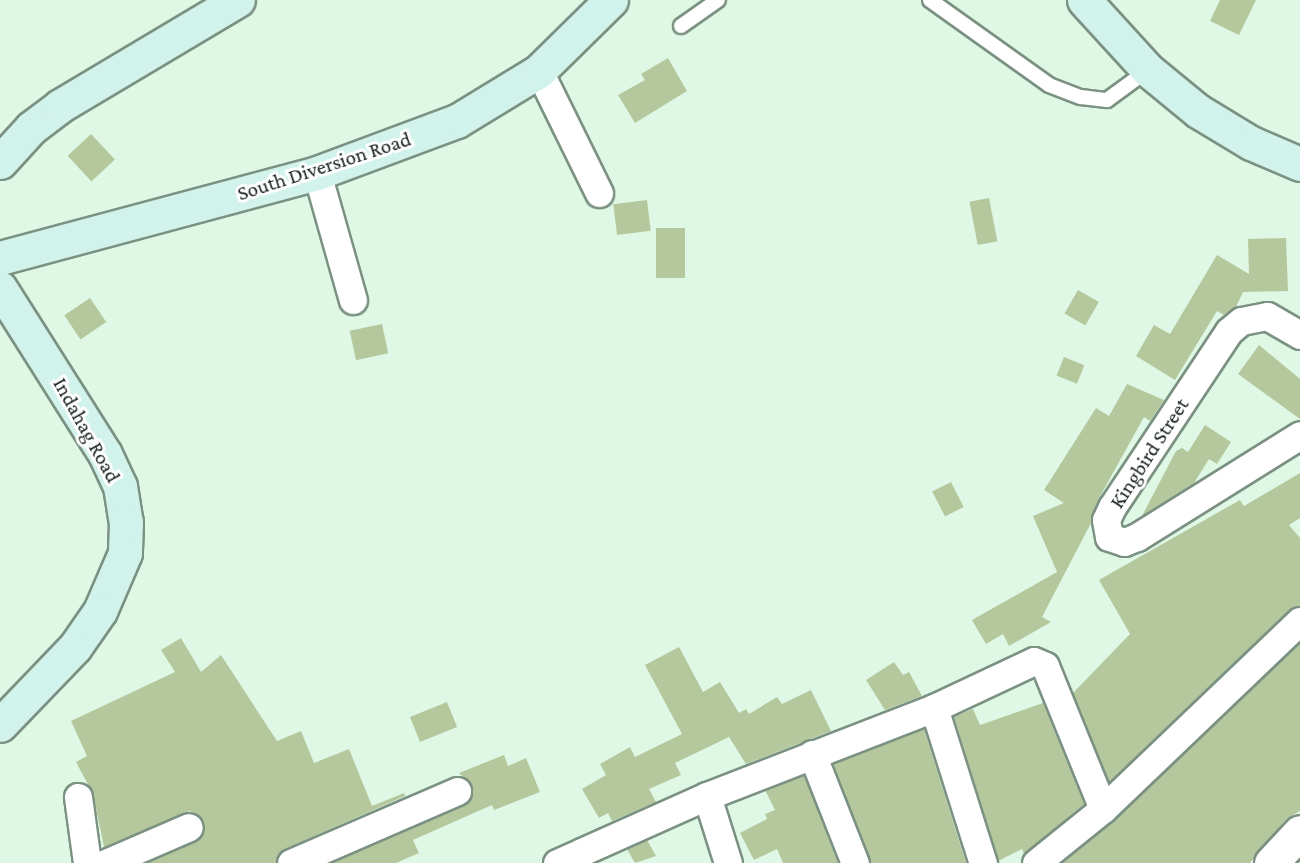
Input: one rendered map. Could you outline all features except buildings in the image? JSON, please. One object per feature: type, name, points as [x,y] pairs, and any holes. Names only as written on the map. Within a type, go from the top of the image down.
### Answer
[{"type":"main road","points":[[0,162],[31,128],[60,106],[238,0]]},
{"type":"main road","name":"South Diversion Road","points":[[0,258],[317,173],[457,121],[539,70],[611,0]]},
{"type":"main road","points":[[1084,0],[1148,70],[1198,111],[1233,132],[1300,164]]},
{"type":"main road","name":"Indahag Road","points":[[0,288],[105,454],[120,486],[126,522],[125,553],[100,611],[75,647],[0,725]]},
{"type":"street","points":[[539,70],[598,193]]},
{"type":"street","points":[[317,173],[353,300]]},
{"type":"street","name":"Kingbird Street","points":[[1300,335],[1267,316],[1255,316],[1229,331],[1112,507],[1106,520],[1109,537],[1124,542],[1137,537],[1300,435]]},
{"type":"street","points":[[1036,863],[1103,809],[1300,621]]},
{"type":"street","points":[[570,860],[707,796],[934,708],[1034,661],[1045,666],[1103,809]]},
{"type":"street","points":[[934,708],[983,863]]},
{"type":"street","points":[[812,754],[855,863]]},
{"type":"street","points":[[291,863],[457,791]]},
{"type":"street","points":[[707,796],[728,863]]},
{"type":"street","points":[[78,798],[87,863]]},
{"type":"street","points":[[106,863],[189,827]]},
{"type":"street","points":[[1271,863],[1300,832]]},
{"type":"lane","points":[[681,27],[718,0]]},
{"type":"lane","points":[[930,0],[1049,85],[1081,97],[1107,100],[1148,70]]}]
